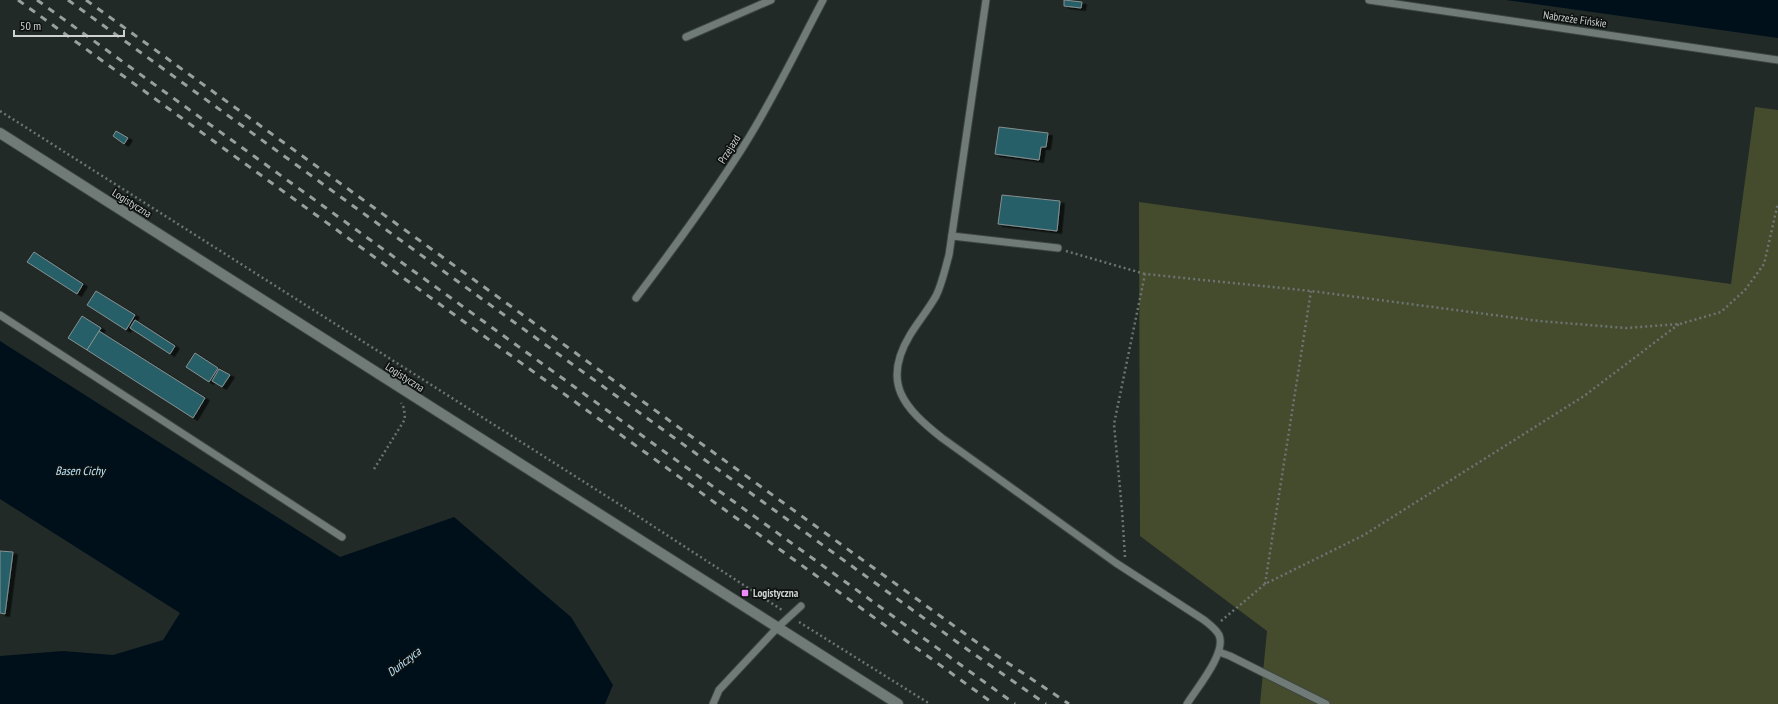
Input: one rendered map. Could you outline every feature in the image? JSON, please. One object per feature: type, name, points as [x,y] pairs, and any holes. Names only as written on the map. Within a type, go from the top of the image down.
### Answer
[{"type":"street","name":"Logistyczna","points":[[0,133],[898,704]]},
{"type":"street","name":"Logistyczna","points":[[0,136],[20,146]]},
{"type":"lane","points":[[686,36],[771,0]]},
{"type":"lane","name":"Przejazd","points":[[636,298],[710,199],[744,146],[771,100],[823,0]]},
{"type":"lane","points":[[986,0],[949,255],[936,296],[910,335],[900,354],[897,368],[897,380],[902,395],[909,408],[920,420],[942,438],[1126,569],[1204,620],[1213,628],[1219,635],[1221,642],[1219,652],[1186,704]]},
{"type":"lane","name":"Nabrzeże Fińskie","points":[[1369,0],[1778,60]]},
{"type":"lane","points":[[952,236],[1058,248]]},
{"type":"lane","points":[[0,315],[342,538]]},
{"type":"lane","points":[[713,704],[719,690],[777,628],[801,606]]},
{"type":"lane","points":[[1219,652],[1230,656],[1326,704]]},
{"type":"path","points":[[0,111],[930,704]]},
{"type":"path","points":[[1058,248],[1145,274],[1311,291],[1539,321],[1626,328],[1680,324],[1721,312],[1744,290],[1764,264],[1778,203]]},
{"type":"path","points":[[1126,569],[1114,424],[1145,274]]},
{"type":"path","points":[[1265,584],[1311,291]]},
{"type":"path","points":[[1213,628],[1265,584],[1378,527],[1584,396],[1680,324]]},
{"type":"path","points":[[374,468],[405,419],[404,408],[399,399],[392,394],[408,370]]},
{"type":"green space","points":[[1755,107],[1778,110],[1778,704],[1260,704],[1267,631],[1140,536],[1139,202],[1731,284]]},
{"type":"water","points":[[1506,0],[1778,0],[1778,38]]},
{"type":"water","points":[[0,341],[340,557],[454,517],[571,617],[613,685],[605,704],[0,704],[0,656],[63,651],[113,655],[163,640],[180,613],[0,499]]},
{"type":"building","points":[[1064,0],[1082,2],[1081,8],[1064,6]]},
{"type":"building","points":[[999,127],[1048,133],[1046,147],[1041,147],[1039,160],[995,154]]},
{"type":"building","points":[[116,131],[128,138],[124,144],[113,136]]},
{"type":"building","points":[[1002,195],[1060,201],[1057,231],[998,224]]},
{"type":"building","points":[[34,252],[83,284],[77,294],[27,262]]},
{"type":"building","points":[[96,291],[135,315],[126,330],[87,305]]},
{"type":"building","points":[[82,316],[101,328],[87,350],[68,338]]},
{"type":"building","points":[[135,320],[175,346],[170,354],[130,328]]},
{"type":"building","points":[[99,331],[205,398],[193,418],[87,350]]},
{"type":"building","points":[[195,353],[218,368],[209,382],[186,367]]},
{"type":"building","points":[[219,369],[230,375],[222,387],[212,381]]},
{"type":"building","points":[[0,551],[13,552],[5,614],[0,613]]},
{"type":"railway","points":[[18,0],[994,704]]},
{"type":"railway","points":[[37,0],[1015,704]]},
{"type":"railway","points":[[68,0],[968,650],[1046,704]]},
{"type":"railway","points":[[86,0],[975,641],[1069,704]]},
{"type":"place","name":"Logistyczna","points":[[745,593]]},
{"type":"water label","name":"Basen Cichy","points":[[80,471]]},
{"type":"water label","name":"Duńczyca","points":[[404,662]]}]
